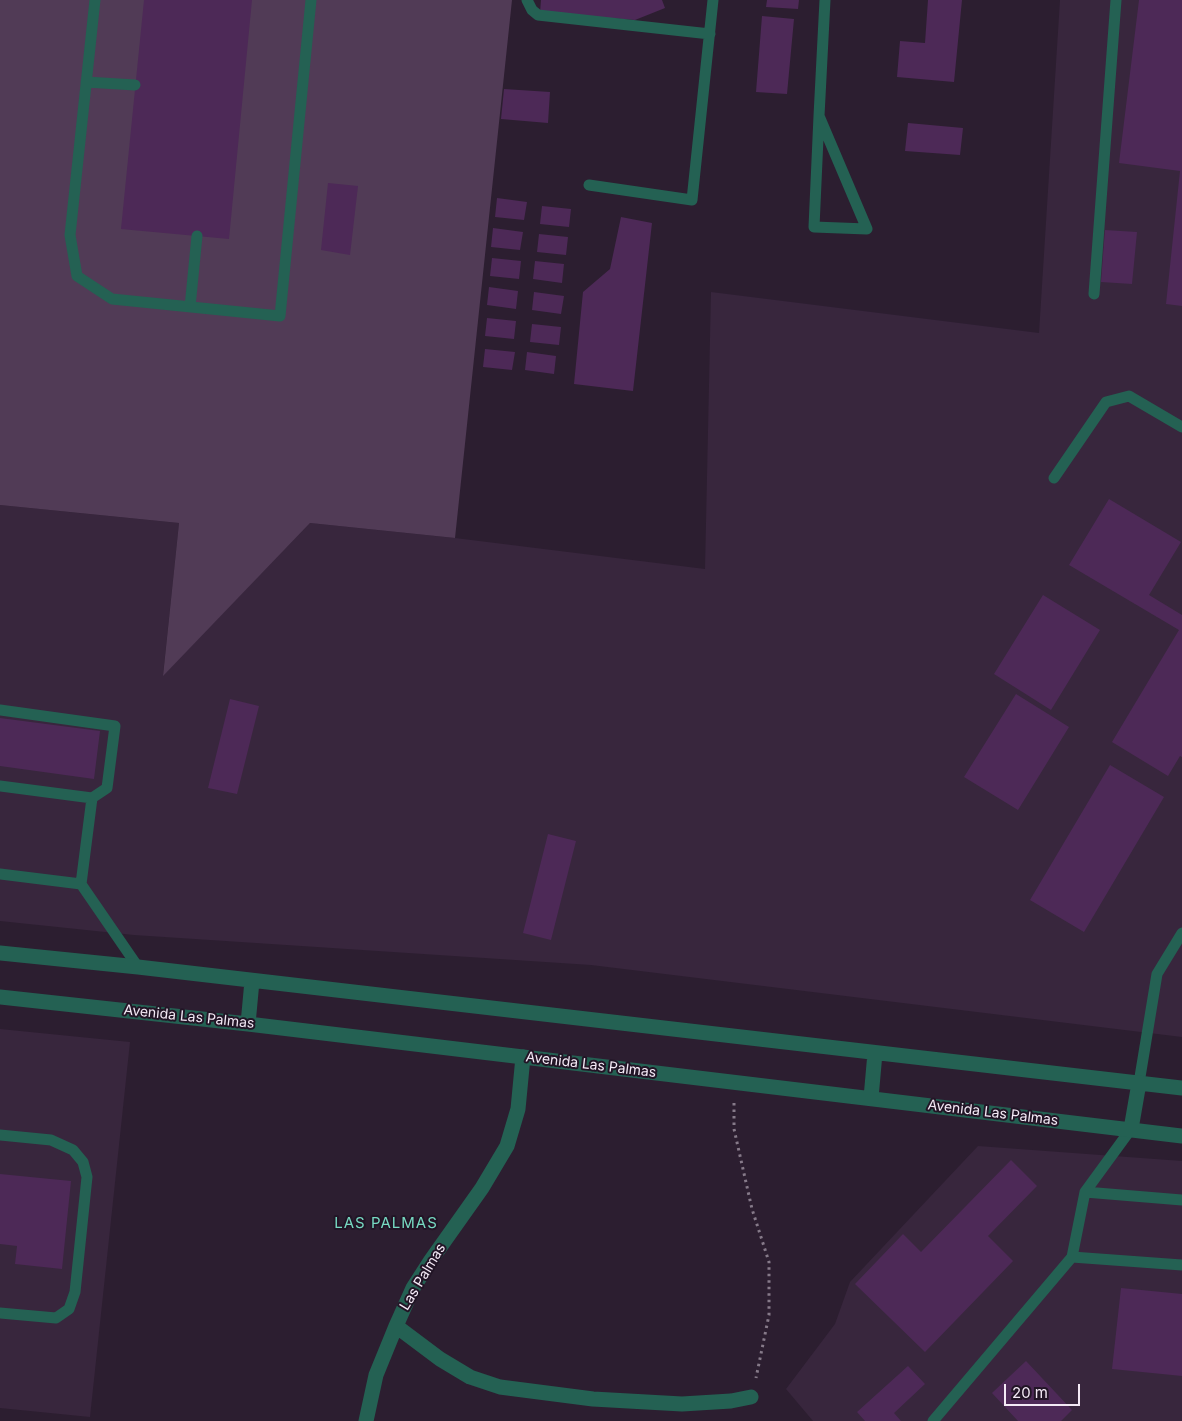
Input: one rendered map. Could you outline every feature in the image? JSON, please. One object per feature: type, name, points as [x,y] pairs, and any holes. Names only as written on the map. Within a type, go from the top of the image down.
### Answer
[{"type":"street","points":[[0,953],[138,967],[1182,1088]]},
{"type":"street","points":[[248,1024],[252,981]]},
{"type":"street","name":"Avenida Las Palmas","points":[[0,997],[248,1024],[1182,1136]]},
{"type":"street","points":[[871,1098],[875,1053]]},
{"type":"street","name":"Las Palmas","points":[[366,1421],[376,1375],[413,1288],[482,1188],[507,1146],[518,1109],[523,1057]]},
{"type":"street","points":[[1131,1130],[1139,1083]]},
{"type":"street","points":[[396,1326],[440,1360],[470,1377],[500,1387],[593,1399],[682,1404],[751,1398]]},
{"type":"lane","points":[[95,0],[70,234],[77,276],[112,300],[280,316],[311,0]]},
{"type":"lane","points":[[527,0],[532,10],[538,15],[710,34]]},
{"type":"lane","points":[[589,186],[692,200],[714,0]]},
{"type":"lane","points":[[820,116],[867,230],[814,227],[826,0]]},
{"type":"lane","points":[[1094,294],[1116,0]]},
{"type":"lane","points":[[86,82],[135,85]]},
{"type":"lane","points":[[190,307],[197,236]]},
{"type":"lane","points":[[1054,478],[1106,402],[1129,396],[1182,427]]},
{"type":"lane","points":[[0,710],[115,726],[107,788],[92,798],[0,786]]},
{"type":"lane","points":[[92,798],[82,884],[138,967]]},
{"type":"lane","points":[[0,874],[82,884]]},
{"type":"lane","points":[[1139,1083],[1157,974],[1182,933]]},
{"type":"lane","points":[[933,1421],[1072,1257],[1084,1192],[1131,1130]]},
{"type":"lane","points":[[0,1135],[51,1140],[73,1150],[84,1162],[87,1177],[75,1292],[69,1309],[56,1318],[0,1313]]},
{"type":"lane","points":[[1084,1192],[1182,1200]]},
{"type":"lane","points":[[1072,1257],[1182,1265]]},
{"type":"path","points":[[735,1082],[734,1128],[752,1209],[768,1262],[769,1315],[751,1398]]},
{"type":"shaded area","points":[[0,0],[512,0],[455,538],[310,523],[163,676],[179,523],[0,505]]},
{"type":"shaded area","points":[[1060,0],[1182,0],[1182,1037],[591,965],[134,935],[0,921],[0,505],[179,523],[163,675],[310,523],[455,538],[705,569],[711,292],[1039,333]]},
{"type":"shaded area","points":[[0,1029],[130,1042],[90,1417],[0,1408]]},
{"type":"shaded area","points":[[978,1146],[1182,1161],[1182,1421],[813,1421],[786,1389],[835,1324],[850,1282]]},
{"type":"building","points":[[144,0],[252,0],[229,239],[121,229]]},
{"type":"building","points":[[541,0],[662,0],[665,8],[635,20],[540,13]]},
{"type":"building","points":[[767,0],[799,0],[798,9],[766,7]]},
{"type":"building","points":[[928,0],[962,0],[954,82],[897,77],[900,41],[925,43]]},
{"type":"building","points":[[1139,0],[1182,0],[1182,306],[1166,304],[1180,171],[1119,163]]},
{"type":"building","points":[[762,16],[794,19],[787,94],[756,92]]},
{"type":"building","points":[[504,89],[550,92],[548,123],[501,119]]},
{"type":"building","points":[[908,123],[963,128],[960,155],[905,151]]},
{"type":"building","points":[[328,183],[358,186],[350,255],[321,250]]},
{"type":"building","points":[[497,198],[527,202],[524,220],[495,217]]},
{"type":"building","points":[[542,206],[571,209],[569,227],[540,224]]},
{"type":"building","points":[[621,217],[652,223],[633,391],[574,384],[583,292],[610,269]]},
{"type":"building","points":[[493,228],[523,232],[520,250],[491,247]]},
{"type":"building","points":[[1105,230],[1137,232],[1132,284],[1101,282]]},
{"type":"building","points":[[539,234],[568,237],[566,255],[537,252]]},
{"type":"building","points":[[492,258],[521,261],[519,279],[490,276]]},
{"type":"building","points":[[535,261],[564,264],[562,283],[533,279]]},
{"type":"building","points":[[489,287],[518,291],[516,309],[487,305]]},
{"type":"building","points":[[534,292],[564,296],[561,314],[532,310]]},
{"type":"building","points":[[487,318],[516,321],[514,339],[485,336]]},
{"type":"building","points":[[532,324],[561,327],[559,345],[530,342]]},
{"type":"building","points":[[485,349],[515,352],[512,370],[483,367]]},
{"type":"building","points":[[527,352],[556,356],[554,374],[525,370]]},
{"type":"building","points":[[1109,499],[1181,542],[1149,595],[1182,615],[1182,757],[1180,756],[1168,776],[1112,742],[1179,630],[1069,565]]},
{"type":"building","points":[[1043,595],[1100,630],[1051,710],[994,674]]},
{"type":"building","points":[[1016,694],[1069,727],[1018,810],[964,777]]},
{"type":"building","points":[[230,699],[259,706],[237,794],[208,788]]},
{"type":"building","points":[[0,718],[100,731],[94,779],[0,766]]},
{"type":"building","points":[[1110,765],[1164,797],[1084,932],[1030,900]]},
{"type":"building","points":[[548,834],[576,841],[551,940],[523,933]]},
{"type":"building","points":[[1011,1160],[1037,1186],[988,1236],[1013,1261],[925,1352],[855,1284],[903,1234],[921,1252]]},
{"type":"building","points":[[0,1174],[71,1181],[62,1269],[15,1264],[17,1246],[0,1244]]},
{"type":"building","points":[[1121,1288],[1182,1294],[1182,1376],[1112,1369]]},
{"type":"building","points":[[1026,1361],[1072,1410],[1061,1421],[1018,1421],[992,1393]]},
{"type":"building","points":[[908,1366],[925,1384],[894,1413],[901,1421],[865,1421],[857,1412]]},
{"type":"district","name":"LAS PALMAS","points":[[386,1223]]}]
